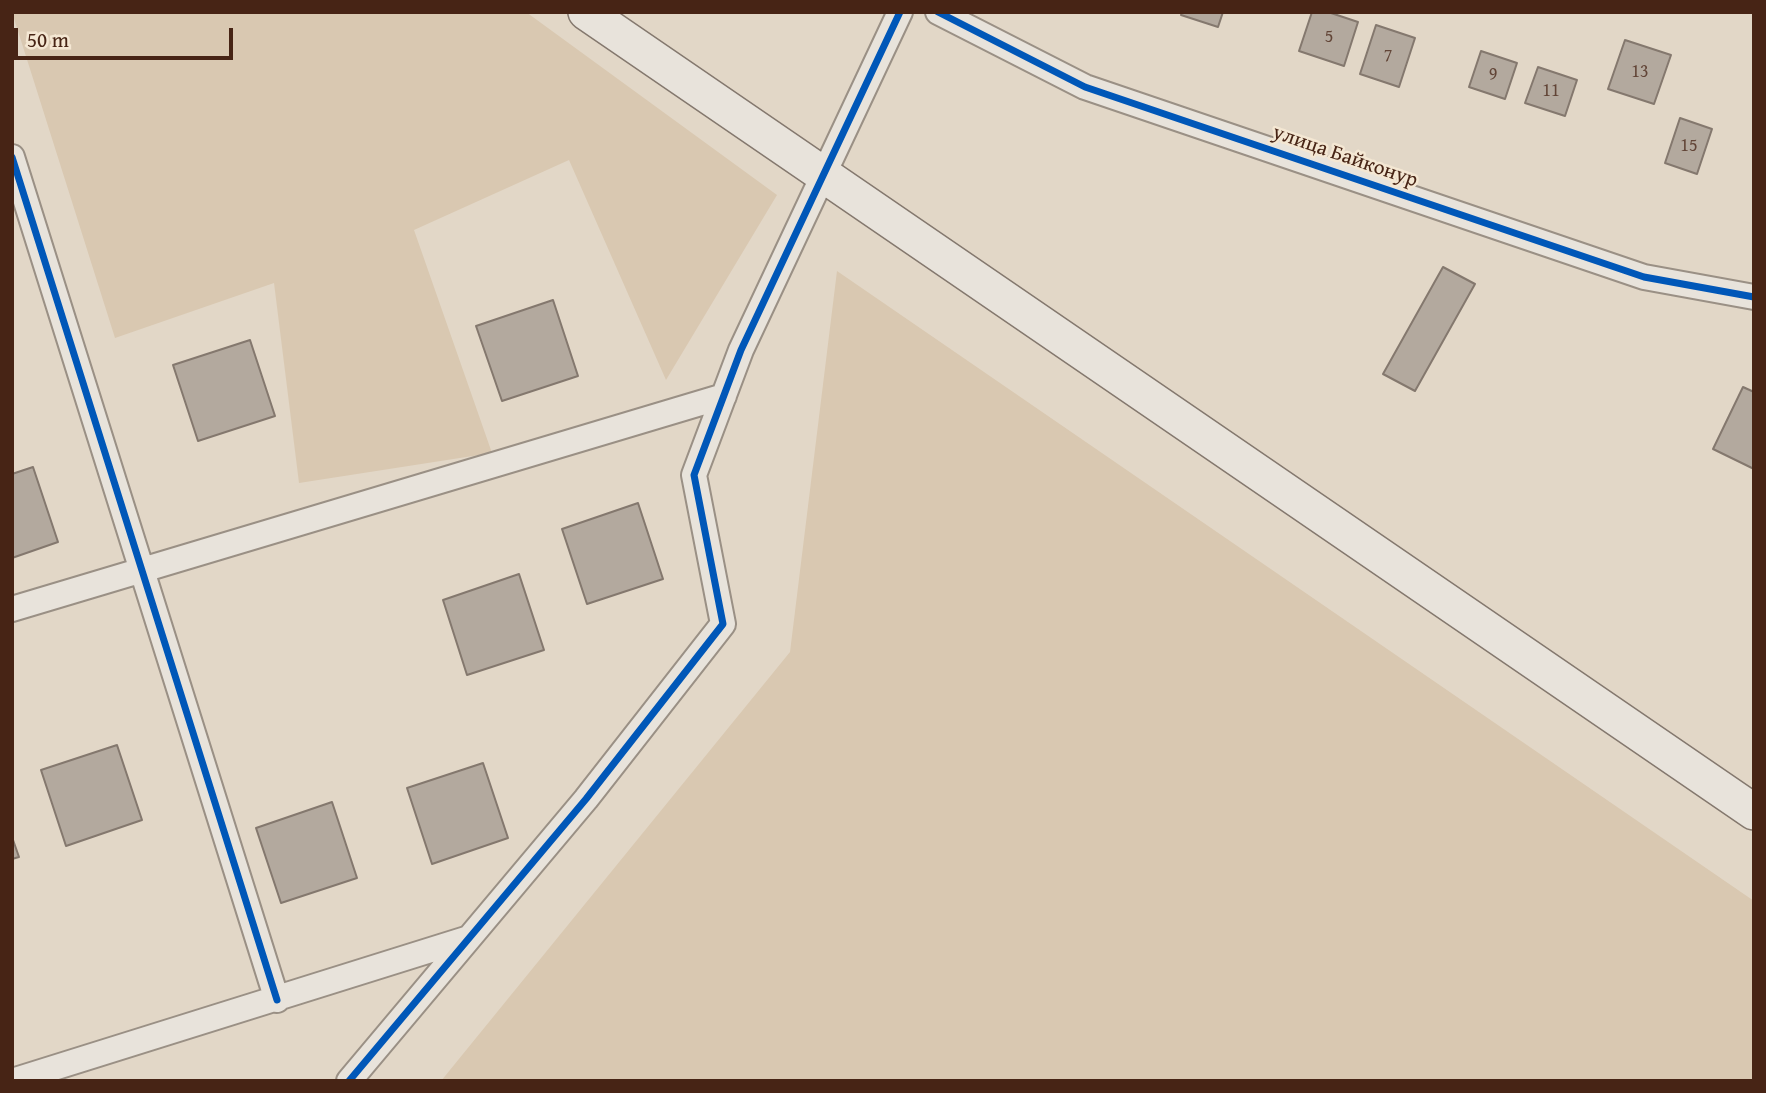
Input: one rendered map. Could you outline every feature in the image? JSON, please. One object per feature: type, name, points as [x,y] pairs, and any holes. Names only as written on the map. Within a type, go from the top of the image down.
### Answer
[{"type":"main road","points":[[586,12],[1754,813]]},
{"type":"street","points":[[349,1081],[586,799],[723,624],[694,475],[741,350],[900,12]]},
{"type":"street","name":"улица Байконур","points":[[938,12],[1085,87],[1644,277],[1754,297]]},
{"type":"street","points":[[12,157],[277,1000]]},
{"type":"street","points":[[12,609],[724,396]]},
{"type":"street","points":[[12,1081],[469,938]]},
{"type":"shaded area","points":[[12,12],[526,12],[777,195],[666,380],[569,160],[414,230],[492,453],[299,483],[274,283],[115,338]]},
{"type":"shaded area","points":[[837,271],[1754,901],[1754,1081],[441,1081],[790,652]]},
{"type":"building","points":[[1182,12],[1223,12],[1218,27],[1181,15]]},
{"type":"building","points":[[1312,12],[1328,12],[1358,22],[1344,66],[1299,51]]},
{"type":"building","points":[[1376,25],[1415,38],[1399,87],[1360,74]]},
{"type":"building","points":[[1625,40],[1671,55],[1654,104],[1608,89]]},
{"type":"building","points":[[1481,51],[1517,63],[1505,99],[1469,87]]},
{"type":"building","points":[[1538,67],[1577,80],[1565,116],[1525,103]]},
{"type":"building","points":[[1680,118],[1712,129],[1697,174],[1665,163]]},
{"type":"building","points":[[1443,267],[1475,284],[1415,391],[1383,374]]},
{"type":"building","points":[[553,300],[578,376],[502,401],[476,326]]},
{"type":"building","points":[[250,340],[275,416],[198,441],[173,365]]},
{"type":"building","points":[[1743,387],[1754,392],[1754,469],[1713,449]]},
{"type":"building","points":[[33,467],[58,542],[12,558],[12,474]]},
{"type":"building","points":[[638,503],[663,579],[587,604],[562,529]]},
{"type":"building","points":[[519,574],[544,650],[467,675],[443,600]]},
{"type":"building","points":[[117,745],[142,820],[66,846],[41,770]]},
{"type":"building","points":[[483,763],[508,838],[432,864],[407,788]]},
{"type":"building","points":[[332,802],[357,878],[281,903],[256,828]]},
{"type":"building","points":[[12,837],[19,857],[12,859]]},
{"type":"cycle path","points":[[349,1081],[586,799],[723,624],[694,475],[741,350],[900,12]]},
{"type":"cycle path","points":[[938,12],[1085,87],[1644,277],[1754,297]]},
{"type":"cycle path","points":[[12,157],[277,1000]]}]
